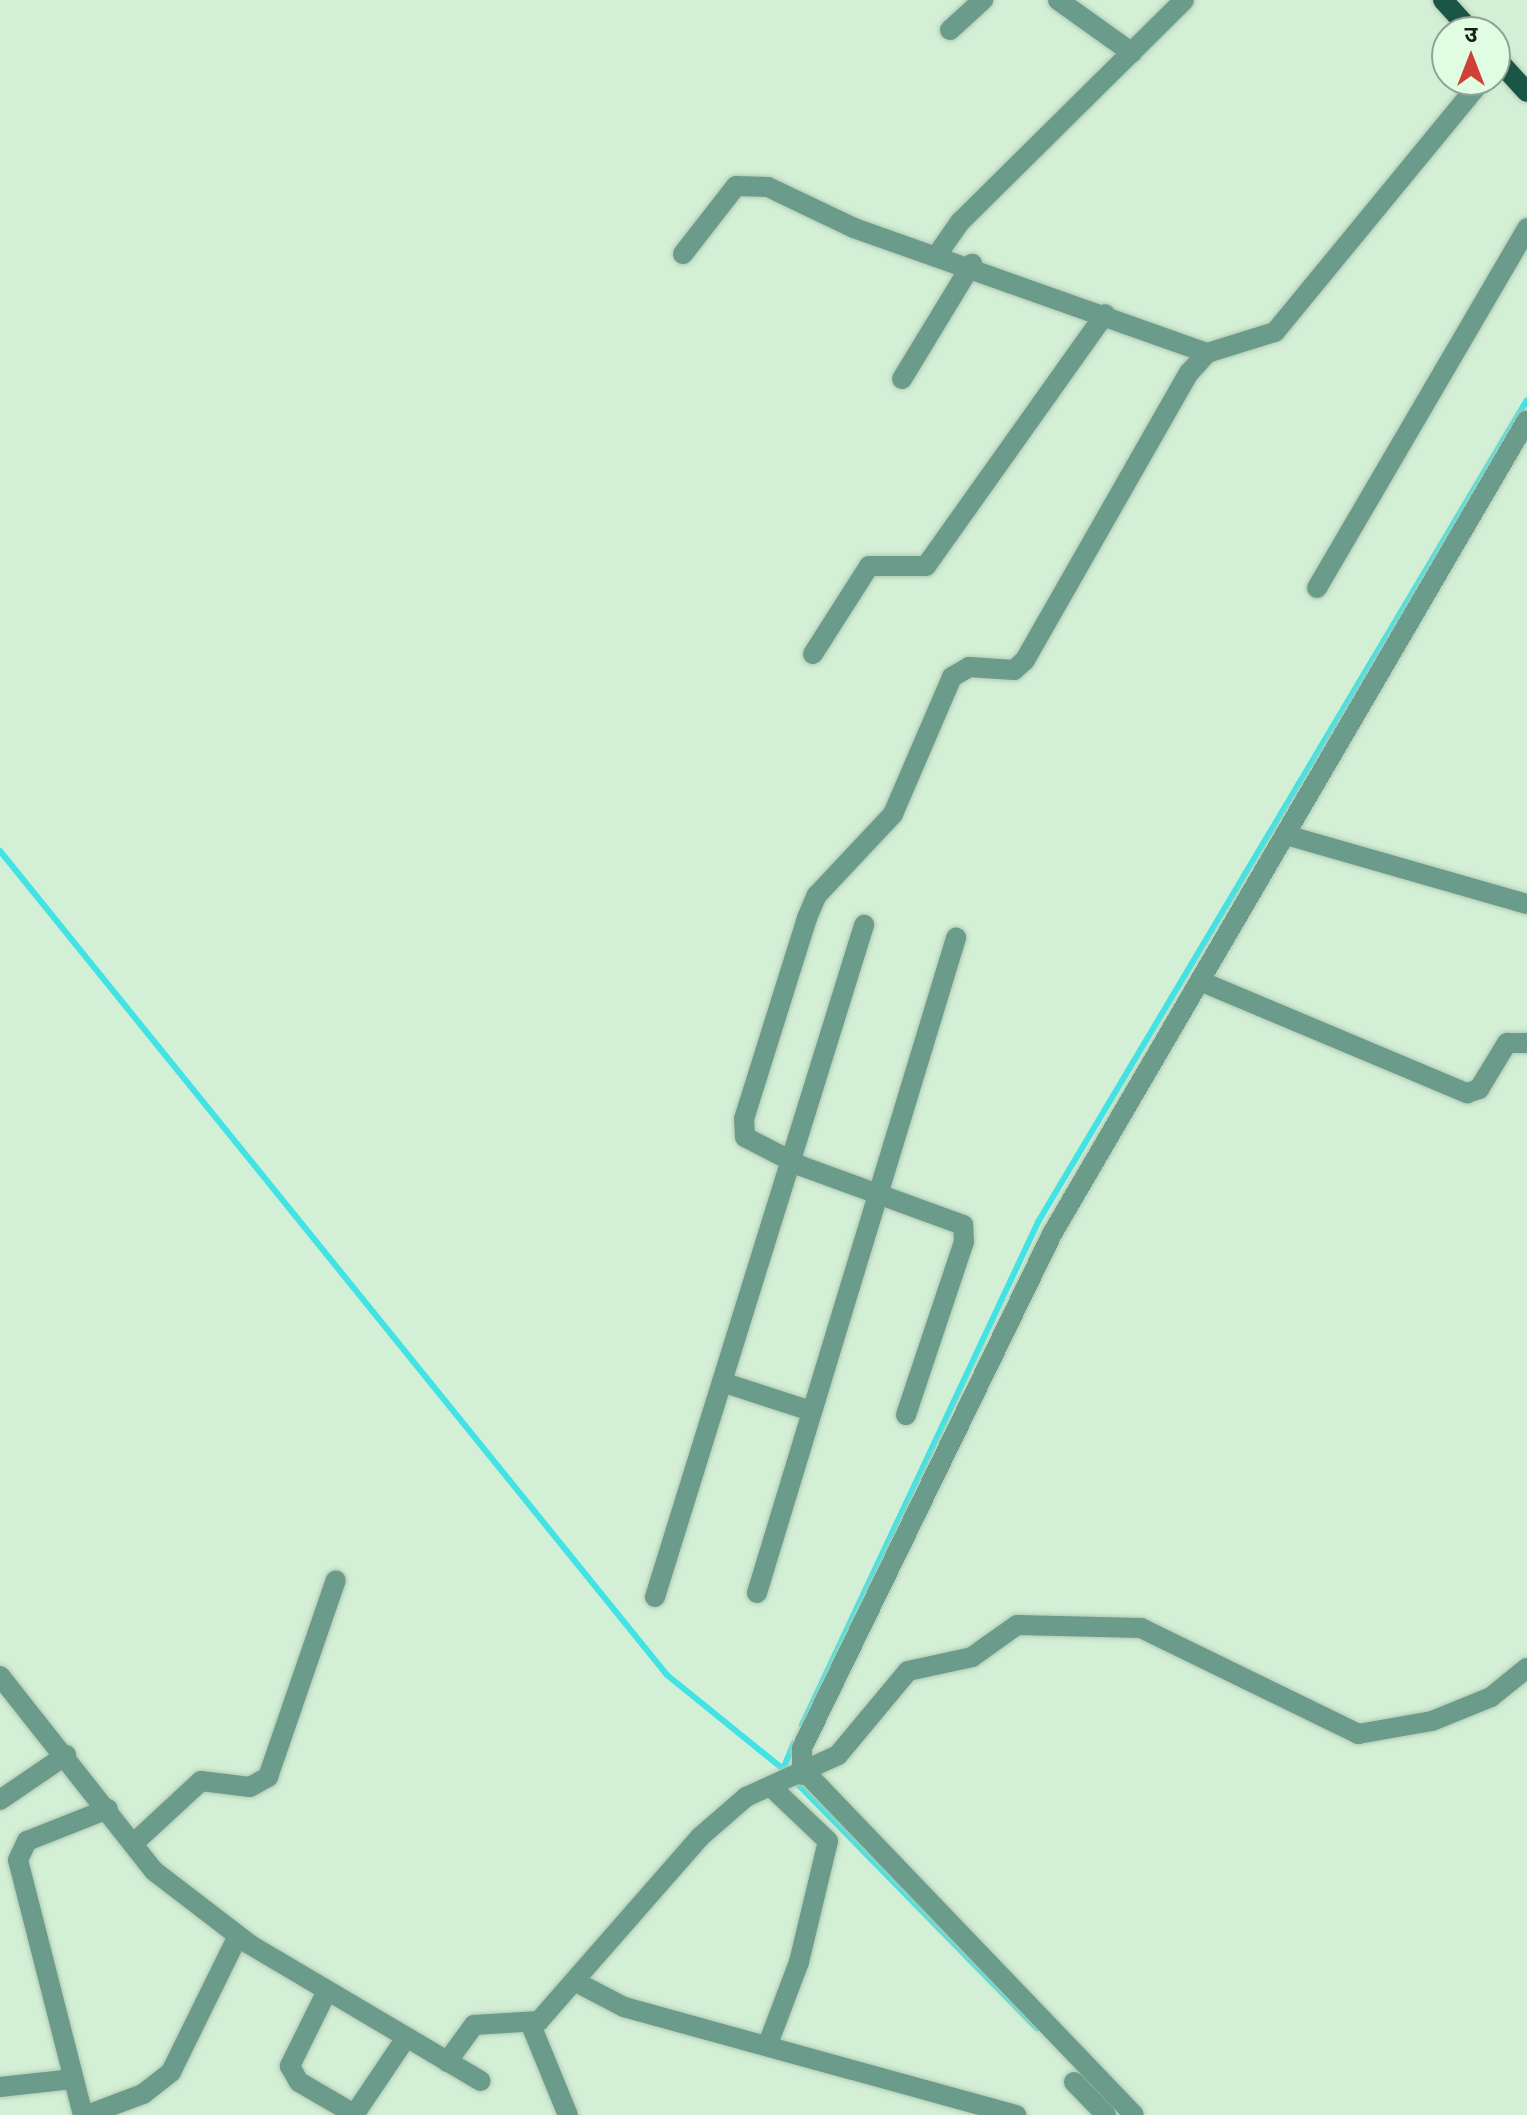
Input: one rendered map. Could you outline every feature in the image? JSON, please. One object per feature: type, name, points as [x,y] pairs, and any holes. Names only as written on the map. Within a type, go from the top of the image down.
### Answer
[{"type":"main road","points":[[1443,0],[1458,16]]},
{"type":"main road","points":[[1511,75],[1527,92]]},
{"type":"street","points":[[950,30],[983,0]]},
{"type":"street","points":[[1058,0],[1132,53]]},
{"type":"street","points":[[939,252],[960,222],[1184,0]]},
{"type":"street","points":[[906,1415],[965,1232],[951,1215],[874,1191],[754,1146],[744,1119],[817,895],[893,814],[952,677],[969,667],[1014,670],[1025,660],[1189,373],[1207,353],[1275,332],[1469,96]]},
{"type":"street","points":[[683,254],[723,197],[746,184],[972,264],[1207,353]]},
{"type":"street","points":[[1317,588],[1527,228]]},
{"type":"street","points":[[902,379],[972,264]]},
{"type":"street","points":[[813,654],[869,566],[926,566],[1105,314]]},
{"type":"street","points":[[768,2044],[799,1962],[828,1841],[792,1779],[802,1748],[1052,1234],[1527,420]]},
{"type":"street","points":[[1286,835],[1527,904]]},
{"type":"street","points":[[655,1597],[864,925]]},
{"type":"street","points":[[757,1593],[874,1191],[956,938]]},
{"type":"street","points":[[1200,981],[1467,1093],[1479,1089],[1507,1043],[1527,1043]]},
{"type":"street","points":[[722,1382],[811,1411]]},
{"type":"street","points":[[134,1843],[201,1781],[250,1787],[268,1777],[336,1580]]},
{"type":"street","points":[[447,2062],[474,2025],[531,2025],[576,1982],[700,1837],[746,1797],[792,1779],[838,1755],[908,1671],[972,1657],[1026,1622],[1114,1625],[1165,1636],[1358,1734],[1432,1721],[1491,1697],[1527,1668]]},
{"type":"street","points":[[0,1676],[66,1755],[154,1871],[238,1936],[481,2081]]},
{"type":"street","points":[[0,1800],[66,1755]]},
{"type":"street","points":[[792,1779],[1134,2115]]},
{"type":"street","points":[[108,1809],[27,1841],[18,1860],[72,2079],[85,2115],[143,2094],[171,2072],[238,1936]]},
{"type":"street","points":[[576,1982],[624,2007],[768,2044],[1016,2115]]},
{"type":"street","points":[[327,1991],[290,2066],[299,2082],[354,2115],[406,2038]]},
{"type":"street","points":[[531,2025],[568,2115]]},
{"type":"street","points":[[0,2087],[72,2079]]},
{"type":"street","points":[[1074,2082],[1106,2115]]},
{"type":"waterway","points":[[802,1725],[1038,1222],[1527,400]]},
{"type":"waterway","points":[[0,851],[667,1675],[783,1769],[1037,2028]]},
{"type":"waterway","points":[[783,1769],[794,1743]]}]
